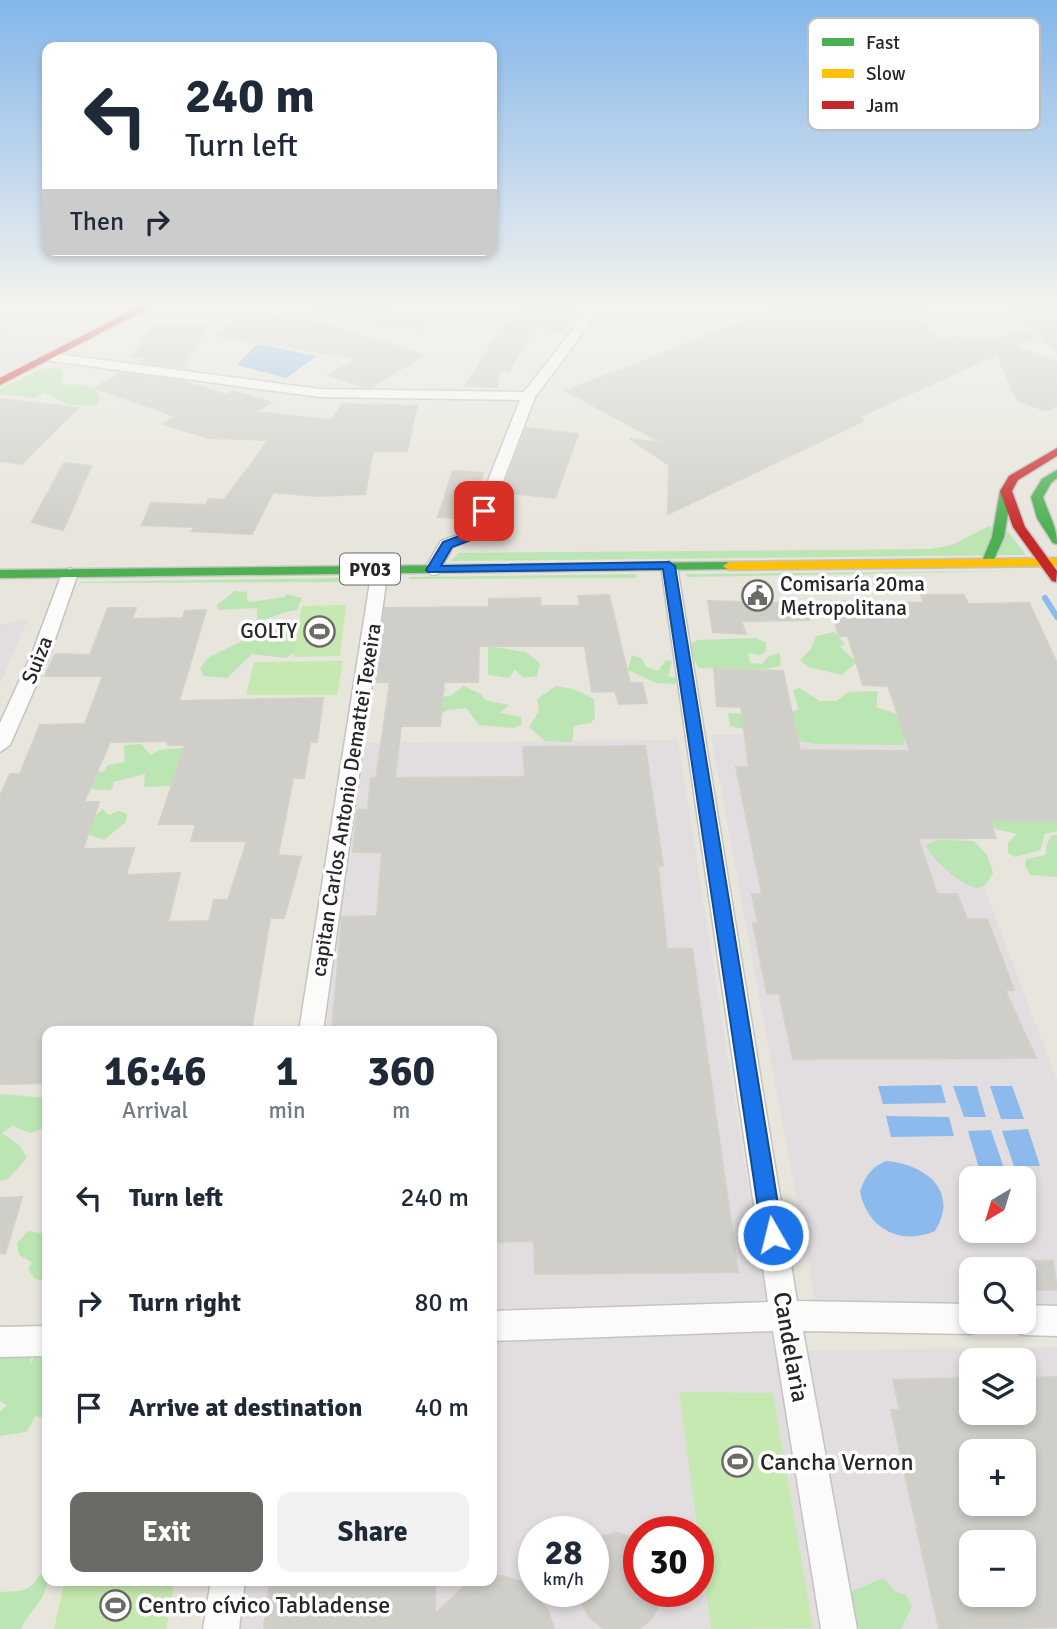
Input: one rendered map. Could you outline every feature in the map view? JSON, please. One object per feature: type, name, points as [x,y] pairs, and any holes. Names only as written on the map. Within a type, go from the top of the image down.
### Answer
[{"type":"main road","points":[[988,561],[998,547],[998,520],[1006,491],[1013,478],[1057,451]]},
{"type":"main road","points":[[1027,468],[1018,484],[1019,491],[1026,501],[1057,516]]},
{"type":"main road","points":[[1057,473],[1046,481],[1037,497],[1039,508],[1057,540]]},
{"type":"main road","points":[[1041,489],[1055,499]]},
{"type":"main road","points":[[1006,491],[1017,527],[1052,562],[1057,578]]},
{"type":"main road","name":"PY03","points":[[527,585],[671,574],[988,561],[1052,562]]},
{"type":"main road","name":"PY03","points":[[0,574],[70,573],[380,583],[432,570],[1057,578]]},
{"type":"main road","points":[[56,592],[87,591]]},
{"type":"street","points":[[238,382],[320,393],[528,396]]},
{"type":"street","points":[[432,570],[447,544],[475,534],[528,396],[539,382]]},
{"type":"street","name":"Suiza","points":[[0,745],[42,651],[56,592],[70,573]]},
{"type":"street","name":"Candelaria","points":[[671,574],[785,1316],[839,1629]]},
{"type":"street","name":"capitan Carlos Antonio Demattei Texeira","points":[[312,1026],[380,583]]},
{"type":"street","points":[[497,1326],[785,1316],[959,1320]]},
{"type":"street","points":[[1036,1320],[1057,1321]]},
{"type":"street","points":[[0,1342],[42,1341]]},
{"type":"street","points":[[221,1629],[227,1586]]},
{"type":"shaded area","points":[[28,619],[0,684],[0,625]]},
{"type":"shaded area","points":[[926,734],[1057,1080],[1057,1308],[1036,1309],[1036,1257],[959,1257],[959,1309],[817,1311],[711,735]]},
{"type":"shaded area","points":[[678,740],[774,1351],[959,1348],[959,1425],[1036,1425],[1036,1348],[986,1348],[1057,1347],[1057,1629],[239,1629],[244,1586],[497,1586],[497,1026],[327,1026],[357,743]]},
{"type":"green space","points":[[14,382],[62,382],[97,391],[100,400],[95,406],[70,405],[43,392],[36,398],[0,394],[0,389]]},
{"type":"green space","points":[[989,526],[1008,532],[1026,555],[450,561],[459,553],[930,549],[952,545]]},
{"type":"green space","points":[[1022,571],[688,577],[685,574]]},
{"type":"green space","points":[[637,574],[635,578],[409,579],[409,577]]},
{"type":"green space","points":[[345,578],[341,582],[79,583],[80,582]]},
{"type":"green space","points":[[235,591],[247,592],[247,601],[250,602],[285,597],[286,594],[302,598],[297,610],[257,620],[257,608],[218,610],[217,605]]},
{"type":"green space","name":"GOLTY","points":[[346,605],[340,656],[293,657],[302,606]]},
{"type":"green space","points":[[268,628],[299,632],[299,649],[286,658],[252,654],[227,678],[204,676],[200,668],[209,657]]},
{"type":"green space","points":[[834,632],[845,644],[840,647],[857,662],[842,675],[808,667],[800,660],[811,649],[816,636]]},
{"type":"green space","points":[[756,638],[766,643],[766,652],[761,655],[748,653],[750,663],[762,664],[769,656],[780,653],[781,666],[765,669],[698,668],[688,644],[698,640]]},
{"type":"green space","points":[[488,646],[525,652],[540,663],[537,676],[523,678],[515,669],[509,678],[488,675]]},
{"type":"green space","points":[[632,655],[642,659],[646,667],[658,671],[666,660],[672,662],[668,676],[679,679],[674,684],[656,683],[628,670]]},
{"type":"green space","points":[[343,661],[337,695],[246,695],[254,662]]},
{"type":"green space","points":[[434,686],[450,690],[441,690],[442,697],[450,696],[464,686],[481,694],[485,700],[509,705],[500,713],[521,717],[522,724],[514,728],[479,725],[466,708],[448,710],[438,716]]},
{"type":"green space","points":[[556,686],[573,689],[594,699],[595,718],[591,723],[574,726],[572,742],[545,741],[529,727],[539,711],[537,699]]},
{"type":"green space","points":[[799,688],[820,701],[836,701],[849,692],[878,691],[876,707],[907,717],[912,728],[902,745],[814,744],[730,726],[728,713],[782,717],[799,709],[793,691]]},
{"type":"green space","points":[[141,744],[151,755],[159,750],[195,747],[181,776],[174,776],[171,786],[144,787],[145,774],[113,782],[114,786],[110,790],[86,789],[94,771],[103,772],[108,765],[125,762],[124,745]]},
{"type":"green space","points":[[103,809],[109,815],[119,811],[127,814],[126,822],[104,840],[87,834],[94,816]]},
{"type":"green space","points":[[985,814],[1016,814],[1022,821],[1057,822],[1057,831],[1045,834],[1040,850],[1015,857],[1008,853],[1008,843],[1017,834],[992,828]]},
{"type":"green space","points":[[1052,835],[1057,835],[1057,877],[1030,875],[1025,866],[1026,859],[1045,855]]},
{"type":"green space","points":[[937,840],[974,841],[987,855],[993,873],[987,882],[978,888],[972,887],[949,872],[926,845]]},
{"type":"green space","points":[[0,1094],[42,1098],[42,1129],[30,1133],[13,1126],[2,1133],[20,1146],[27,1158],[8,1179],[0,1181]]},
{"type":"green space","points":[[28,1231],[42,1233],[42,1280],[35,1279],[28,1269],[32,1262],[19,1255],[17,1243]]},
{"type":"green space","points":[[42,1343],[42,1418],[36,1416],[26,1432],[0,1436],[0,1412],[7,1405],[0,1401],[0,1347],[32,1353],[30,1365]]},
{"type":"green space","name":"Cancha Vernon","points":[[679,1392],[773,1393],[813,1628],[711,1629],[708,1607],[714,1607],[714,1516],[696,1516]]},
{"type":"green space","points":[[39,1575],[42,1576],[42,1586],[46,1586],[44,1592],[21,1629],[0,1629],[0,1592],[28,1588]]},
{"type":"green space","points":[[883,1578],[896,1592],[906,1595],[912,1606],[901,1629],[839,1629],[838,1597]]},
{"type":"green space","name":"Centro cívico Tabladense","points":[[64,1586],[174,1586],[166,1629],[54,1629]]},
{"type":"water","points":[[941,1085],[946,1103],[883,1104],[878,1086]]},
{"type":"water","points":[[953,1086],[977,1086],[986,1117],[964,1117]]},
{"type":"water","points":[[990,1086],[1012,1086],[1024,1119],[1001,1119]]},
{"type":"water","points":[[886,1116],[949,1117],[954,1136],[891,1137]]},
{"type":"water","points":[[1028,1129],[1040,1166],[1014,1166],[1002,1131]]},
{"type":"water","points":[[991,1130],[1003,1166],[978,1166],[968,1131]]},
{"type":"water","points":[[886,1161],[900,1163],[925,1174],[941,1192],[942,1217],[935,1231],[922,1235],[898,1235],[887,1231],[870,1215],[860,1191],[869,1173]]},
{"type":"building","points":[[104,382],[184,382],[227,395],[232,391],[271,402],[256,412],[331,420],[343,404],[417,406],[407,451],[373,451],[365,494],[316,496],[273,492],[252,534],[192,531],[194,527],[142,525],[151,503],[206,505],[209,499],[224,500],[269,440],[209,438],[163,424],[175,416],[94,388]]},
{"type":"building","points":[[349,382],[379,382],[371,387]]},
{"type":"building","points":[[468,382],[498,382],[497,387],[466,386]]},
{"type":"building","points":[[589,382],[936,382],[861,416],[863,421],[668,514],[669,465],[630,439],[663,443],[566,391]]},
{"type":"building","points":[[1009,382],[1057,382],[1057,405],[1046,411],[1017,400]]},
{"type":"building","points":[[0,399],[78,408],[21,464],[0,461]]},
{"type":"building","points":[[526,428],[578,434],[555,498],[502,492]]},
{"type":"building","points":[[64,463],[91,466],[63,530],[32,522]]},
{"type":"building","points":[[453,471],[483,473],[470,519],[438,517]]},
{"type":"building","points":[[609,595],[630,683],[642,683],[647,703],[619,704],[615,691],[592,692],[585,646],[479,646],[478,682],[444,682],[440,726],[401,726],[395,778],[525,777],[523,747],[645,746],[663,866],[658,866],[667,949],[692,949],[738,1272],[535,1274],[534,1241],[497,1242],[497,1026],[332,1026],[342,917],[377,916],[382,852],[353,852],[357,810],[368,810],[371,778],[376,778],[390,682],[375,682],[385,608],[489,607],[489,599],[540,598],[541,606],[580,606],[578,596]]},
{"type":"building","points":[[921,595],[964,595],[968,604],[1029,603],[1057,663],[1057,821],[989,820],[996,838],[918,838],[937,894],[957,894],[967,919],[987,919],[1014,990],[1005,990],[1036,1058],[793,1059],[779,993],[767,994],[753,923],[758,923],[752,894],[762,894],[736,767],[749,767],[741,707],[717,706],[714,669],[783,671],[800,750],[910,751],[888,686],[863,685],[848,636],[839,636],[829,601],[924,603]]},
{"type":"building","points":[[708,601],[809,604],[809,620],[741,621],[746,634],[713,632]]},
{"type":"building","points":[[108,608],[136,608],[132,619],[183,618],[185,611],[206,610],[179,701],[323,698],[317,742],[310,742],[304,778],[293,778],[278,855],[301,857],[284,918],[270,918],[252,1026],[42,1026],[42,1083],[0,1084],[0,796],[10,774],[20,774],[40,725],[85,724],[103,676],[45,676],[55,654],[90,655]],"holes":[[[168,741],[168,745],[185,745],[159,824],[196,824],[191,841],[247,841],[228,900],[214,900],[209,921],[168,922],[180,873],[126,875],[134,848],[83,849],[99,802],[84,802],[110,742]]]},
{"type":"building","points":[[22,1197],[5,1254],[0,1253],[0,1198]]},
{"type":"building","points":[[1036,1261],[1053,1261],[1057,1290],[1036,1290]]},
{"type":"building","points":[[1057,1377],[1057,1627],[939,1629],[891,1410],[900,1410],[893,1380],[959,1378],[959,1425],[1036,1425],[1036,1378]]},
{"type":"building","points":[[609,1535],[623,1535],[623,1607],[658,1607],[652,1618],[639,1629],[605,1629],[590,1618],[584,1607],[609,1607]]},
{"type":"building","points":[[497,1576],[518,1581],[518,1607],[545,1607],[554,1629],[264,1629],[269,1586],[435,1586],[435,1614],[465,1586],[497,1586]]},
{"type":"waterway","points":[[1045,598],[1057,617]]},
{"type":"traffic: fast","points":[[1057,473],[1046,481],[1037,497],[1043,518],[1057,540]]},
{"type":"traffic: fast","points":[[988,561],[998,537],[1006,491]]},
{"type":"traffic: fast","points":[[0,574],[729,566]]},
{"type":"traffic: slow","points":[[729,566],[1057,562]]},
{"type":"traffic: jam","points":[[1056,578],[1019,527],[1006,491],[1013,478],[1057,451]]},
{"type":"place","name":"Comisaría 20ma Metropolitana","points":[[757,596]]},
{"type":"place","name":"GOLTY","points":[[320,631]]},
{"type":"place","name":"Cancha Vernon","points":[[737,1462]]},
{"type":"place","name":"Centro cívico Tabladense","points":[[115,1605]]},
{"type":"route","points":[[484,511],[475,534],[447,544],[432,570],[669,566],[674,583],[773,1235]]}]
